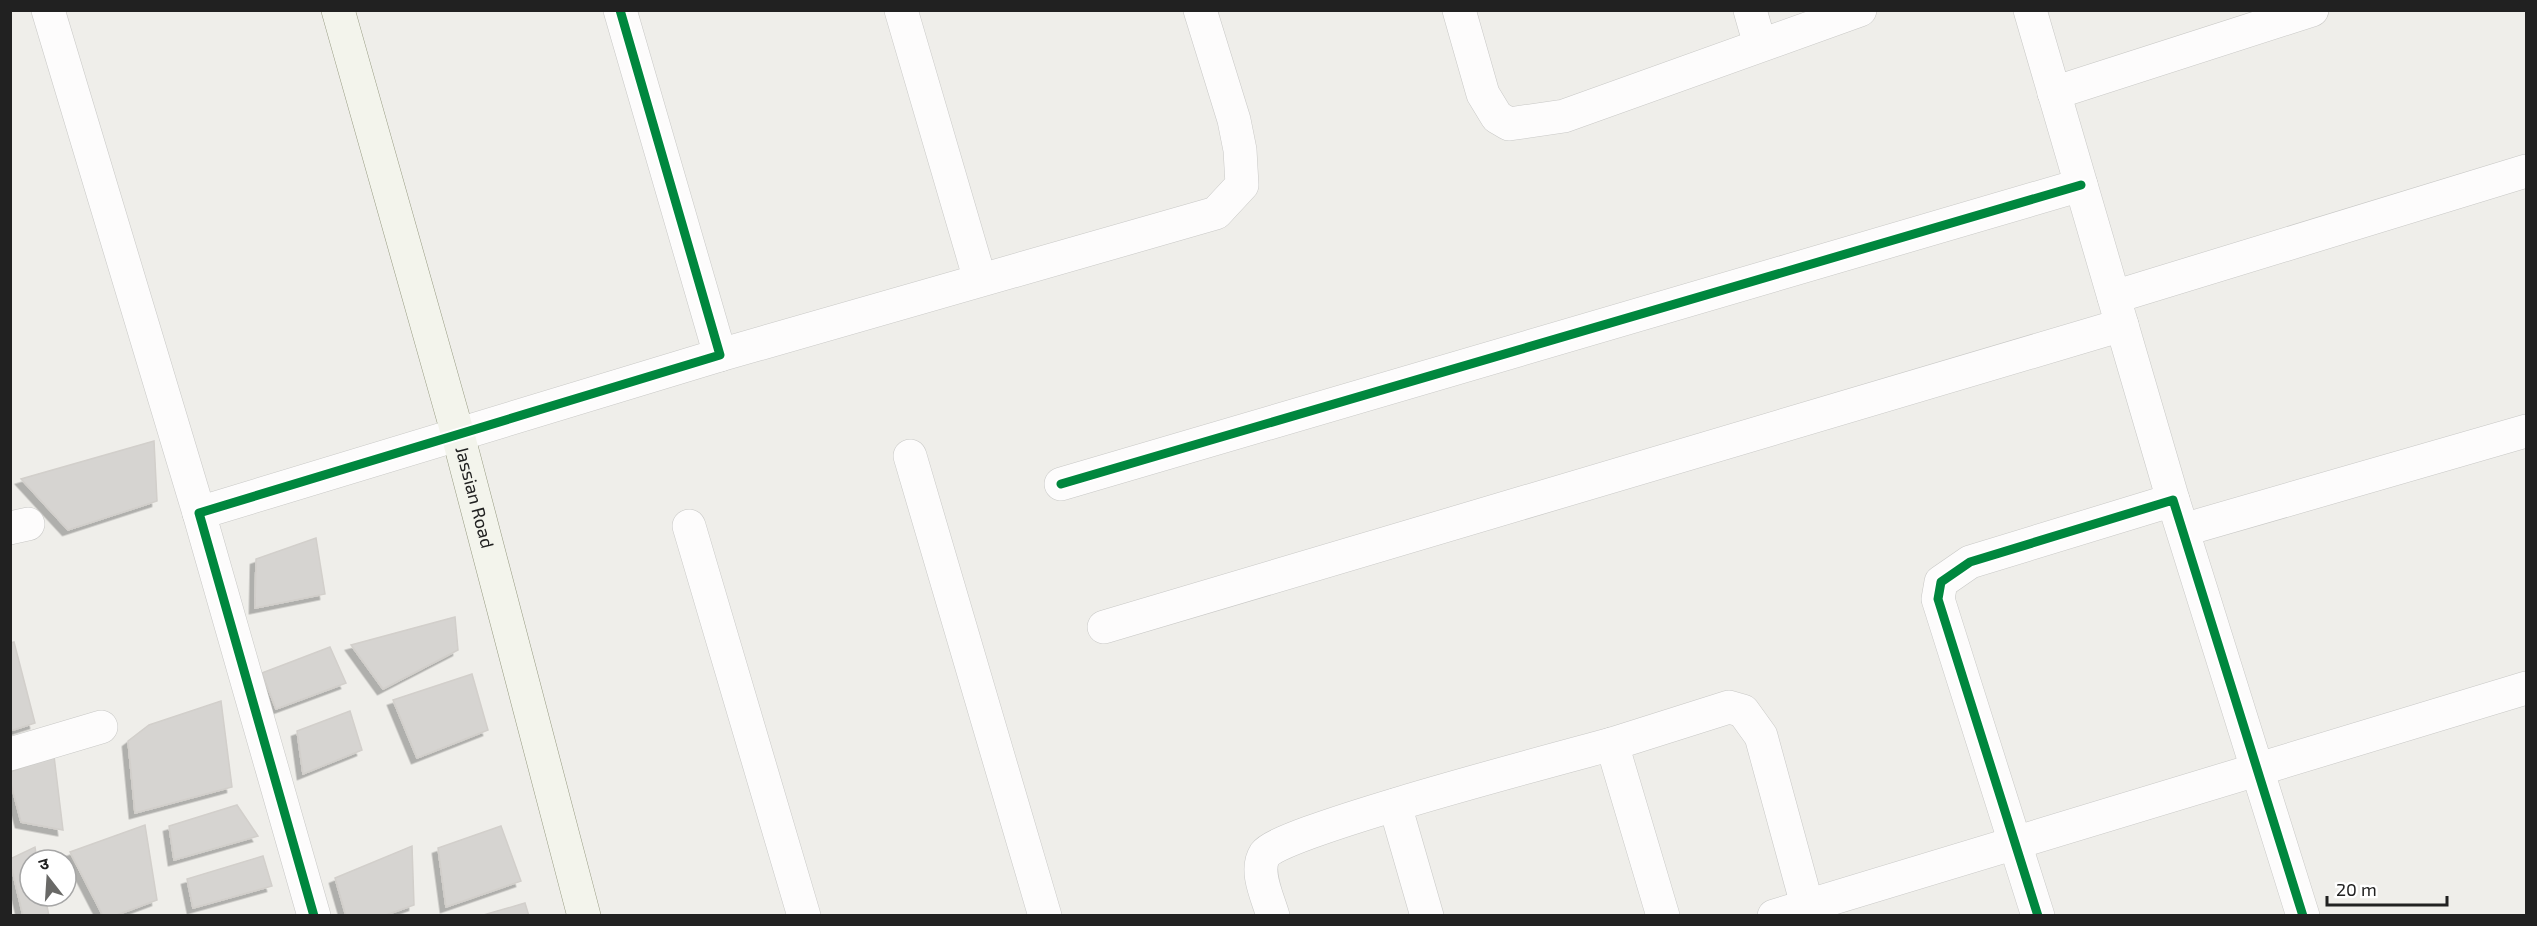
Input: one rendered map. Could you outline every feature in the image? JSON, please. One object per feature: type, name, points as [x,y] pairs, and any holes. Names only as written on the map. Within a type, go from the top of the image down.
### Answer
[{"type":"street","points":[[48,10],[199,513],[314,915]]},
{"type":"street","name":"Jassian Road","points":[[338,10],[458,435],[584,915]]},
{"type":"street","points":[[620,10],[720,355]]},
{"type":"street","points":[[901,10],[980,280]]},
{"type":"street","points":[[199,513],[720,355],[1216,213],[1242,185],[1240,150],[1200,10]]},
{"type":"street","points":[[1459,10],[1483,94],[1497,117],[1509,124],[1564,116],[1860,10]]},
{"type":"street","points":[[1750,10],[1760,45]]},
{"type":"street","points":[[2030,10],[2178,515],[2303,915]]},
{"type":"street","points":[[2054,93],[2312,10]]},
{"type":"street","points":[[1104,627],[2118,311],[2526,171]]},
{"type":"street","points":[[1060,484],[2081,185]]},
{"type":"street","points":[[2038,915],[1938,599],[1941,582],[1970,562],[2178,515],[2526,431]]},
{"type":"street","points":[[910,456],[1045,915]]},
{"type":"street","points":[[689,526],[804,915]]},
{"type":"street","points":[[1774,915],[1809,911],[2017,843],[2526,688]]},
{"type":"street","points":[[1273,915],[1261,866],[1265,855],[1271,849],[1289,840],[1395,805],[1612,744],[1729,707],[1743,711],[1761,736],[1809,911]]},
{"type":"street","points":[[10,754],[100,727]]},
{"type":"street","points":[[1612,744],[1663,915]]},
{"type":"street","points":[[1395,805],[1427,915]]},
{"type":"building","points":[[154,441],[157,501],[68,530],[21,479]]},
{"type":"building","points":[[316,538],[325,594],[255,608],[256,559]]},
{"type":"building","points":[[455,617],[458,650],[383,689],[351,645]]},
{"type":"building","points":[[14,642],[35,723],[10,731],[10,643]]},
{"type":"building","points":[[330,647],[346,683],[276,709],[262,673]]},
{"type":"building","points":[[472,674],[488,730],[417,758],[393,700]]},
{"type":"building","points":[[221,701],[232,787],[135,813],[128,741],[149,725]]},
{"type":"building","points":[[350,711],[362,750],[303,774],[297,731]]},
{"type":"building","points":[[54,756],[63,830],[21,822],[10,780],[10,772]]},
{"type":"building","points":[[237,805],[258,836],[174,860],[169,826]]},
{"type":"building","points":[[145,825],[157,900],[114,916],[103,916],[78,868],[78,849]]},
{"type":"building","points":[[501,826],[521,881],[446,907],[438,848]]},
{"type":"building","points":[[412,846],[414,905],[383,916],[346,916],[335,878]]},
{"type":"building","points":[[18,855],[18,895],[10,861]]},
{"type":"building","points":[[263,856],[272,886],[193,908],[187,879]]},
{"type":"building","points":[[525,903],[529,916],[480,916]]},
{"type":"building","points":[[21,908],[47,908],[49,916],[23,916]]},
{"type":"cycle path","points":[[314,916],[199,513],[720,355],[620,10]]},
{"type":"cycle path","points":[[1061,484],[2081,185]]},
{"type":"cycle path","points":[[2038,916],[1938,599],[1941,582],[1970,562],[2173,500],[2303,916]]}]
